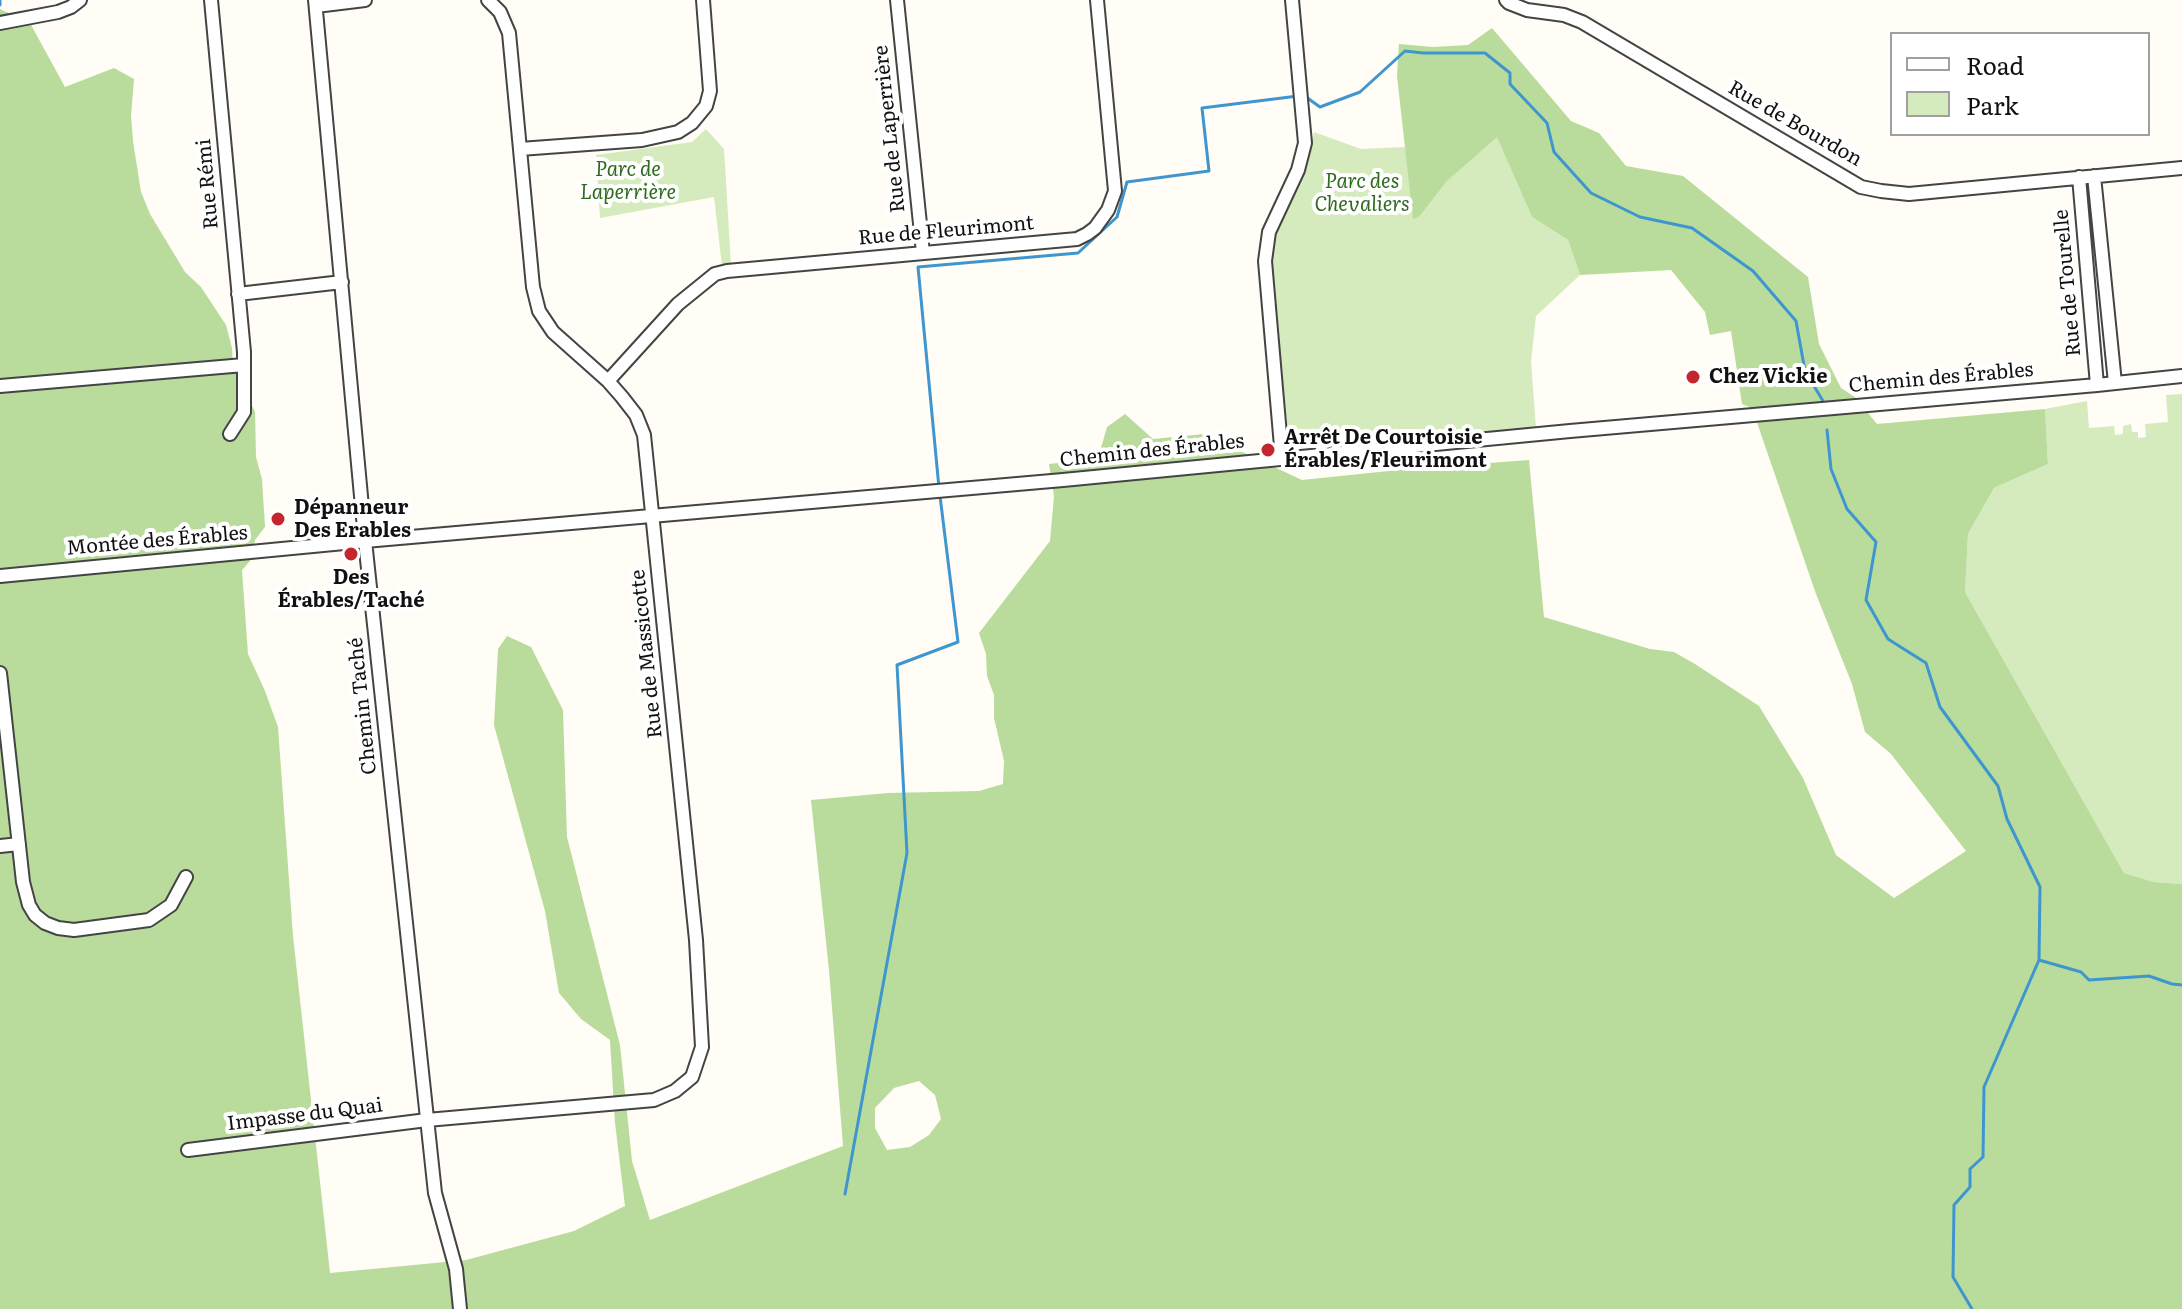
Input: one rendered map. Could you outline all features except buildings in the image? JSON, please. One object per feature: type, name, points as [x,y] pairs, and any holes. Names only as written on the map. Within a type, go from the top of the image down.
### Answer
[{"type":"street","points":[[0,23],[58,12],[80,0]]},
{"type":"street","name":"Rue Rémi","points":[[211,0],[244,365],[244,412],[230,434]]},
{"type":"street","points":[[315,3],[365,0]]},
{"type":"street","name":"Rue de Massicotte","points":[[427,1120],[654,1100],[675,1091],[692,1077],[702,1047],[696,940],[644,435],[636,415],[608,381],[553,332],[539,311],[533,287],[509,33],[500,12],[488,0]]},
{"type":"street","points":[[520,149],[642,140],[678,132],[692,123],[706,106],[710,91],[703,0]]},
{"type":"street","name":"Rue de Laperrière","points":[[897,0],[923,253]]},
{"type":"street","name":"Rue de Fleurimont","points":[[608,381],[678,304],[715,274],[1077,239],[1095,228],[1108,210],[1115,191],[1097,0]]},
{"type":"street","points":[[1282,458],[1265,261],[1269,232],[1298,170],[1305,143],[1292,0]]},
{"type":"street","name":"Rue de Bourdon","points":[[1506,0],[1527,10],[1564,15],[1582,22],[1861,187],[1909,194],[2182,168]]},
{"type":"street","name":"Chemin Taché","points":[[315,3],[365,541],[435,1193],[456,1269],[460,1309]]},
{"type":"street","name":"Rue de Tourelle","points":[[2094,176],[2115,383]]},
{"type":"street","name":"Rue de Tourelle","points":[[2079,177],[2097,385]]},
{"type":"street","points":[[2086,251],[2101,249]]},
{"type":"street","points":[[238,294],[342,282]]},
{"type":"street","points":[[2091,311],[2107,310]]},
{"type":"street","points":[[0,386],[244,365]]},
{"type":"street","name":"Chemin des Érables","points":[[365,541],[2182,376]]},
{"type":"street","name":"Montée des Érables","points":[[0,576],[365,541]]},
{"type":"street","points":[[0,673],[23,882],[35,915],[45,923],[74,930],[149,920],[171,905],[186,877]]},
{"type":"street","points":[[0,846],[19,844]]},
{"type":"street","name":"Impasse du Quai","points":[[188,1150],[427,1120]]},
{"type":"green space","points":[[0,9],[30,23],[65,87],[114,68],[134,79],[131,116],[141,192],[150,214],[185,272],[201,287],[226,325],[233,365],[255,412],[256,457],[262,479],[265,527],[255,540],[250,561],[242,570],[248,654],[278,727],[293,936],[330,1273],[466,1260],[574,1231],[625,1206],[615,1123],[610,1040],[581,1019],[559,993],[545,911],[494,725],[498,649],[507,636],[531,647],[563,710],[567,837],[620,1045],[632,1161],[650,1220],[843,1146],[811,800],[888,793],[979,791],[1003,784],[1004,761],[994,718],[994,695],[979,633],[1050,541],[1054,496],[1049,464],[1075,461],[1101,448],[1107,427],[1125,414],[1153,439],[1204,434],[1302,480],[1529,460],[1544,617],[1650,649],[1674,652],[1759,706],[1803,778],[1836,855],[1894,898],[1966,851],[1891,754],[1865,732],[1852,684],[1816,594],[1752,408],[1742,404],[1731,331],[1710,335],[1705,312],[1671,270],[1580,275],[1568,240],[1532,217],[1497,137],[1447,181],[1420,216],[1413,219],[1397,76],[1399,44],[1433,47],[1468,45],[1492,28],[1571,121],[1599,133],[1626,166],[1683,176],[1808,277],[1819,344],[1841,388],[1855,397],[1877,424],[2045,409],[2048,464],[1994,488],[1968,534],[1965,592],[2124,873],[2154,882],[2182,884],[2182,1309],[0,1309]],"holes":[[[919,1081],[935,1095],[941,1119],[929,1135],[910,1147],[887,1150],[875,1128],[875,1108],[894,1088]]]},
{"type":"green space","name":"Parc de Laperrière","points":[[706,129],[724,149],[731,265],[722,266],[714,197],[600,218],[596,155],[692,142]]},
{"type":"green space","name":"Parc des Chevaliers","points":[[1314,132],[1361,149],[1405,147],[1420,216],[1447,181],[1497,136],[1532,217],[1568,240],[1580,275],[1536,316],[1531,361],[1536,428],[1296,446],[1288,432],[1272,274],[1273,241],[1308,159]]},
{"type":"green space","points":[[2182,394],[2182,884],[2154,882],[2124,873],[1965,592],[1968,534],[1994,488],[2048,464],[2045,409],[2087,401],[2089,428],[2114,426],[2115,435],[2123,434],[2123,426],[2131,424],[2132,432],[2138,432],[2138,438],[2146,437],[2145,424],[2168,422],[2166,395]]},
{"type":"waterway","points":[[0,0],[0,5]]},
{"type":"waterway","points":[[1306,97],[1320,107],[1360,92],[1405,51],[1485,53],[1510,73],[1510,84],[1547,123],[1554,152],[1591,193],[1640,217],[1692,228],[1753,271],[1796,321],[1805,371],[1823,401]]},
{"type":"waterway","points":[[939,488],[918,267],[1078,253],[1117,217],[1127,182],[1209,171],[1202,108],[1298,96]]},
{"type":"waterway","points":[[1827,430],[1831,469],[1847,509],[1876,542],[1866,600],[1888,639],[1926,663],[1940,707],[1998,786],[2007,819],[2040,887],[2039,960],[1984,1087],[1983,1157],[1970,1169],[1970,1187],[1954,1205],[1953,1277],[1972,1309]]},
{"type":"waterway","points":[[845,1194],[907,853],[897,665],[958,642],[940,496]]},
{"type":"waterway","points":[[2039,960],[2081,972],[2089,980],[2149,976],[2182,985]]},
{"type":"place","name":"Chez Vickie","points":[[1693,377]]},
{"type":"place","name":"Arrêt De Courtoisie Érables/Fleurimont","points":[[1268,450]]},
{"type":"place","name":"Dépanneur Des Erables","points":[[278,519]]},
{"type":"place","name":"Des Érables/Taché","points":[[351,554]]}]
